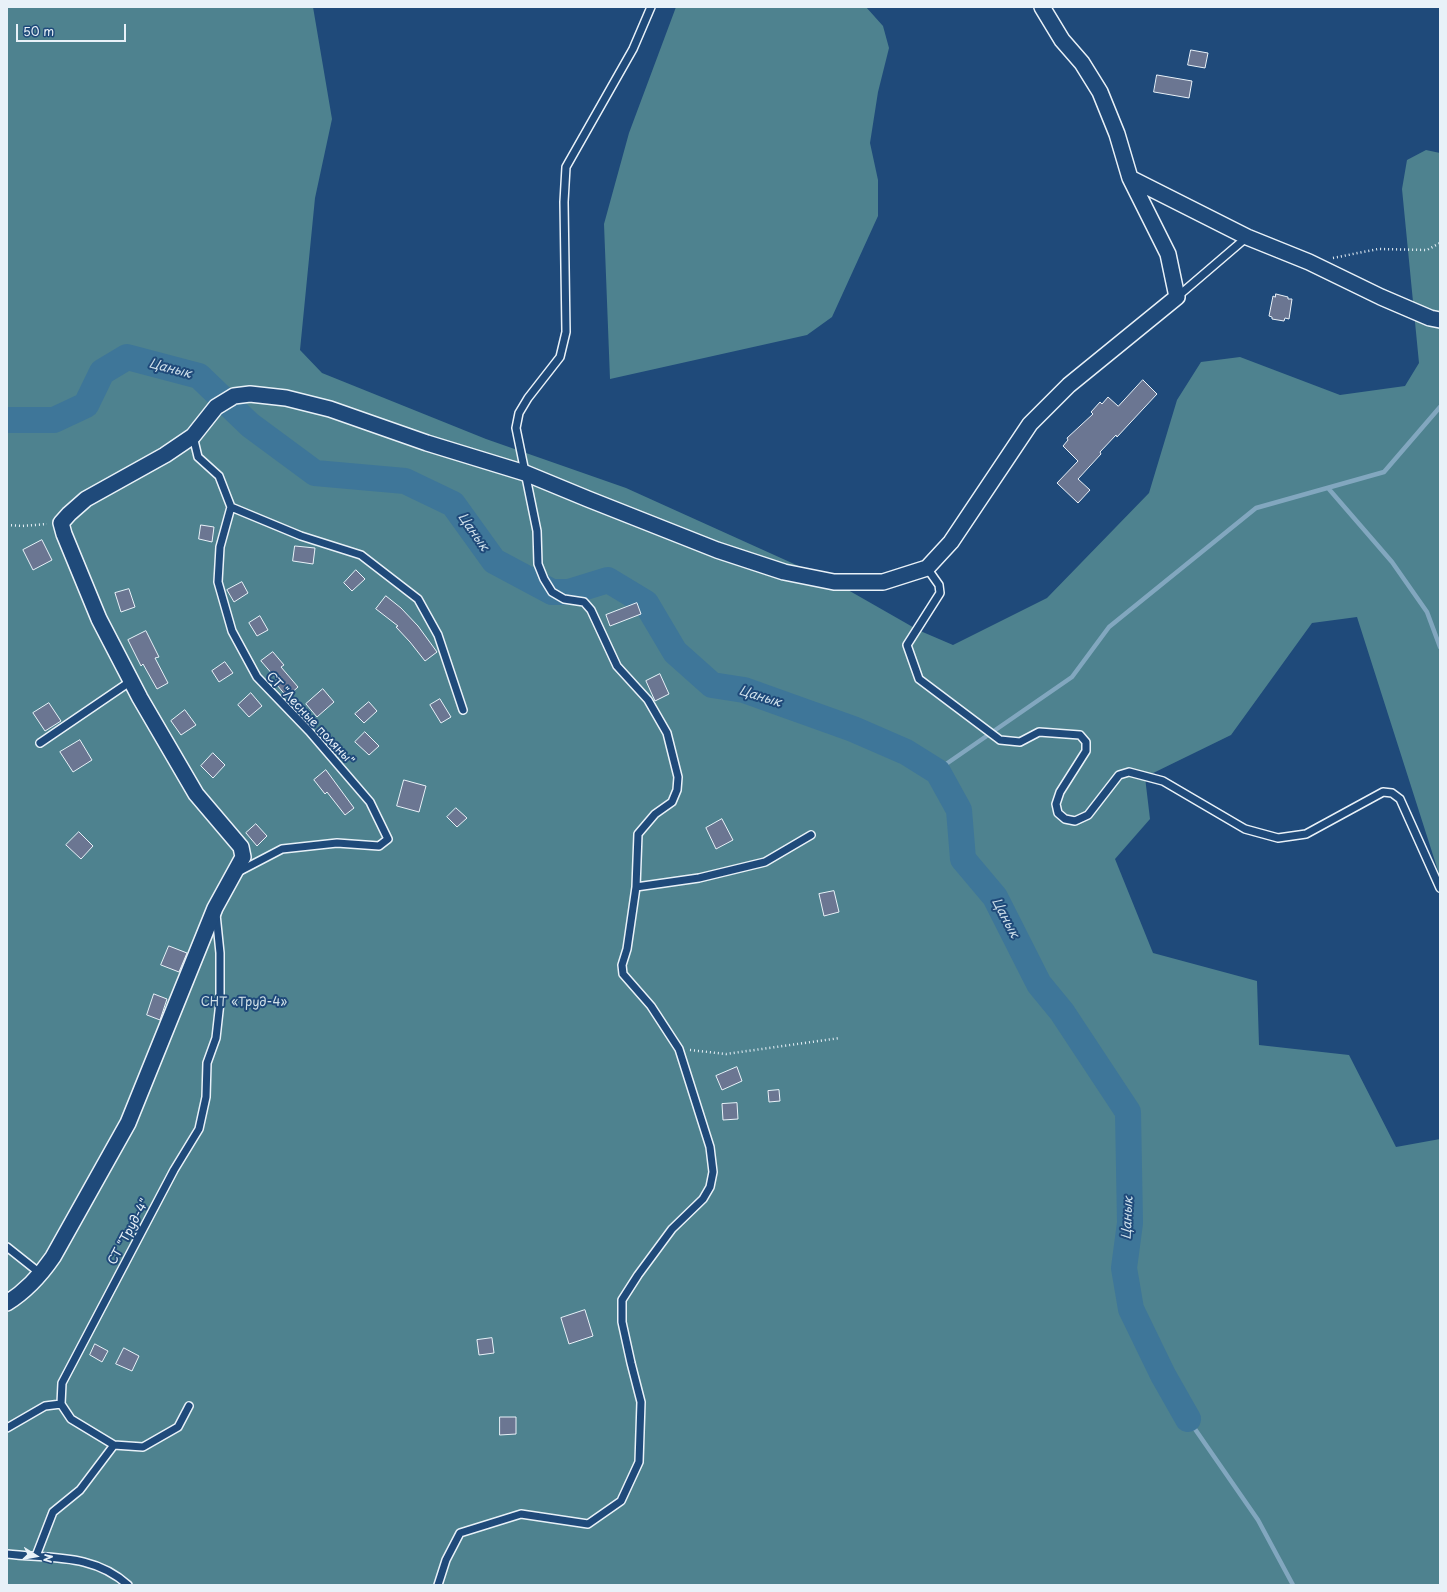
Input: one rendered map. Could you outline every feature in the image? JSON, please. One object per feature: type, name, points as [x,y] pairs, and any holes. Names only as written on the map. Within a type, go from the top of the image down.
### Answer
[{"type":"street","points":[[7,1303],[22,1293],[41,1275],[53,1257],[128,1123],[215,908],[243,857],[241,846],[196,794],[131,681],[99,619],[64,534],[61,523],[86,499],[165,455],[193,436],[216,407],[234,396],[250,394],[286,398],[330,409],[427,443],[525,473],[717,550],[784,572],[834,582],[883,582],[926,568],[951,542],[1030,424],[1070,385],[1177,297],[1168,254],[1130,178],[1117,134],[1100,92],[1082,63],[1062,40],[1042,7]]},
{"type":"street","points":[[1130,178],[1247,237],[1309,262],[1422,315],[1440,320]]},
{"type":"lane","points":[[438,1585],[446,1560],[460,1533],[521,1514],[588,1524],[620,1501],[639,1462],[641,1402],[622,1322],[622,1300],[638,1275],[672,1229],[703,1199],[710,1187],[713,1172],[710,1147],[679,1049],[651,1006],[624,974],[622,965],[627,950],[636,887],[638,834],[655,814],[672,802],[677,790],[678,777],[666,733],[648,700],[617,666],[591,610],[584,602],[564,599],[552,592],[544,579],[538,564],[537,531],[516,428],[519,413],[528,398],[560,357],[566,332],[564,202],[566,167],[633,49],[651,7]]},
{"type":"lane","points":[[1177,297],[1247,237]]},
{"type":"lane","points":[[193,436],[198,457],[219,476],[231,507],[301,536],[362,555],[418,599],[438,635],[463,710]]},
{"type":"lane","name":"СТ \"Лесные поляны\"","points":[[231,507],[220,547],[218,582],[232,631],[257,677],[309,731],[370,802],[388,839],[379,846],[337,843],[282,849],[234,874]]},
{"type":"lane","points":[[926,568],[939,585],[940,593],[907,644],[919,679],[1000,740],[1020,742],[1038,732],[1080,735],[1086,742],[1086,751],[1060,792],[1056,804],[1058,814],[1065,820],[1075,821],[1088,815],[1119,775],[1129,772],[1163,781],[1246,829],[1278,838],[1306,834],[1382,792],[1392,793],[1400,799],[1440,888]]},
{"type":"lane","points":[[40,743],[131,681]]},
{"type":"lane","points":[[636,887],[699,878],[765,862],[811,835]]},
{"type":"lane","name":"СТ \"Труд-4\"","points":[[61,1404],[62,1383],[174,1170],[199,1129],[206,1097],[207,1063],[216,1038],[220,1002],[220,953],[215,908]]},
{"type":"lane","points":[[7,1246],[41,1275]]},
{"type":"lane","points":[[7,1428],[45,1406],[61,1404],[70,1420],[114,1445],[143,1447],[178,1427],[189,1406]]},
{"type":"lane","points":[[36,1556],[53,1512],[80,1490],[114,1445]]},
{"type":"lane","points":[[7,1554],[77,1559],[106,1569],[128,1585]]},
{"type":"path","points":[[1332,258],[1378,249],[1427,250],[1440,243]]},
{"type":"path","points":[[7,525],[22,526],[61,523]]},
{"type":"path","points":[[679,1049],[726,1054],[840,1038]]},
{"type":"green space","name":"СНТ «Труд-4»","points":[[7,7],[313,7],[332,119],[315,198],[300,350],[322,373],[486,439],[626,488],[834,582],[918,630],[953,645],[1047,598],[1149,493],[1177,400],[1201,362],[1240,357],[1340,395],[1405,386],[1419,363],[1402,189],[1407,160],[1426,150],[1440,153],[1440,877],[1357,617],[1312,623],[1231,735],[1145,777],[1150,819],[1115,859],[1153,953],[1257,981],[1259,1045],[1349,1055],[1396,1147],[1440,1139],[1440,1585],[7,1585]]},
{"type":"green space","points":[[676,7],[866,7],[883,26],[889,48],[878,92],[870,143],[878,180],[878,216],[832,317],[807,335],[610,379],[604,224],[629,133]]},
{"type":"building","points":[[1191,50],[1208,53],[1205,68],[1188,65]]},
{"type":"building","points":[[1157,75],[1192,81],[1189,98],[1154,92]]},
{"type":"building","points":[[1276,294],[1292,299],[1289,319],[1285,318],[1284,321],[1272,319],[1272,317],[1269,316],[1273,296],[1275,297]]},
{"type":"building","points":[[1143,380],[1157,394],[1117,437],[1116,435],[1100,452],[1101,454],[1078,479],[1090,490],[1078,503],[1057,483],[1078,461],[1063,446],[1068,440],[1067,438],[1093,414],[1091,412],[1100,402],[1102,404],[1108,397],[1118,406]]},
{"type":"building","points":[[201,525],[214,527],[212,542],[199,539]]},
{"type":"building","points":[[42,540],[52,560],[33,570],[23,550]]},
{"type":"building","points":[[295,546],[315,548],[313,564],[293,561]]},
{"type":"building","points":[[356,570],[365,579],[352,591],[344,583]]},
{"type":"building","points":[[242,582],[248,593],[234,602],[227,590]]},
{"type":"building","points":[[129,589],[135,607],[121,612],[115,593]]},
{"type":"building","points":[[386,596],[401,608],[418,626],[437,652],[425,661],[396,627],[398,626],[376,609]]},
{"type":"building","points":[[637,603],[641,614],[610,626],[606,615]]},
{"type":"building","points":[[260,616],[268,630],[257,636],[249,623]]},
{"type":"building","points":[[146,631],[159,657],[155,658],[168,683],[157,689],[143,664],[141,666],[128,640]]},
{"type":"building","points":[[273,652],[284,665],[281,667],[298,687],[287,697],[277,685],[280,683],[261,661]]},
{"type":"building","points":[[225,662],[233,673],[219,682],[212,671]]},
{"type":"building","points":[[660,674],[669,694],[655,701],[646,681]]},
{"type":"building","points":[[323,689],[334,702],[317,717],[306,704]]},
{"type":"building","points":[[251,693],[262,706],[249,717],[238,705]]},
{"type":"building","points":[[440,699],[451,717],[441,723],[430,705]]},
{"type":"building","points":[[369,702],[377,711],[364,723],[355,714]]},
{"type":"building","points":[[49,703],[61,721],[45,731],[33,713]]},
{"type":"building","points":[[185,710],[196,725],[181,735],[171,721]]},
{"type":"building","points":[[365,732],[379,746],[369,755],[355,742]]},
{"type":"building","points":[[80,740],[92,760],[73,772],[60,752]]},
{"type":"building","points":[[213,753],[225,765],[213,778],[201,766]]},
{"type":"building","points":[[326,770],[354,808],[345,815],[327,792],[325,794],[314,780]]},
{"type":"building","points":[[404,780],[426,786],[419,812],[397,806]]},
{"type":"building","points":[[456,808],[467,818],[457,827],[447,817]]},
{"type":"building","points":[[722,819],[733,840],[716,849],[706,828]]},
{"type":"building","points":[[256,824],[267,836],[257,846],[246,833]]},
{"type":"building","points":[[79,832],[93,846],[81,859],[66,845]]},
{"type":"building","points":[[834,891],[839,912],[824,916],[819,894]]},
{"type":"building","points":[[169,946],[187,953],[179,972],[161,965]]},
{"type":"building","points":[[154,994],[167,999],[160,1020],[147,1015]]},
{"type":"building","points":[[737,1067],[742,1081],[722,1090],[716,1076]]},
{"type":"building","points":[[779,1090],[780,1101],[769,1102],[768,1091]]},
{"type":"building","points":[[737,1103],[738,1119],[723,1120],[722,1104]]},
{"type":"building","points":[[585,1310],[593,1336],[569,1344],[561,1318]]},
{"type":"building","points":[[492,1338],[494,1353],[479,1355],[477,1340]]},
{"type":"building","points":[[95,1344],[108,1351],[102,1362],[90,1355]]},
{"type":"building","points":[[124,1348],[139,1356],[132,1371],[116,1364]]},
{"type":"building","points":[[500,1417],[516,1417],[516,1434],[500,1435]]},
{"type":"waterway","name":"Цанык","points":[[7,420],[54,420],[86,405],[102,372],[127,357],[199,376],[250,425],[315,473],[405,481],[453,504],[494,561],[552,592],[569,592],[608,580],[646,603],[675,652],[712,685],[744,690],[853,729],[906,752],[938,772],[959,810],[963,859],[995,897],[1039,984],[1062,1012],[1128,1112],[1130,1223],[1124,1268],[1131,1309],[1163,1375],[1188,1419]]},
{"type":"waterway","points":[[936,771],[1072,677],[1109,627],[1256,508],[1384,472],[1440,407]]},
{"type":"waterway","points":[[1328,488],[1392,562],[1427,612],[1440,647]]},
{"type":"waterway","points":[[1188,1419],[1258,1520],[1293,1585]]}]
